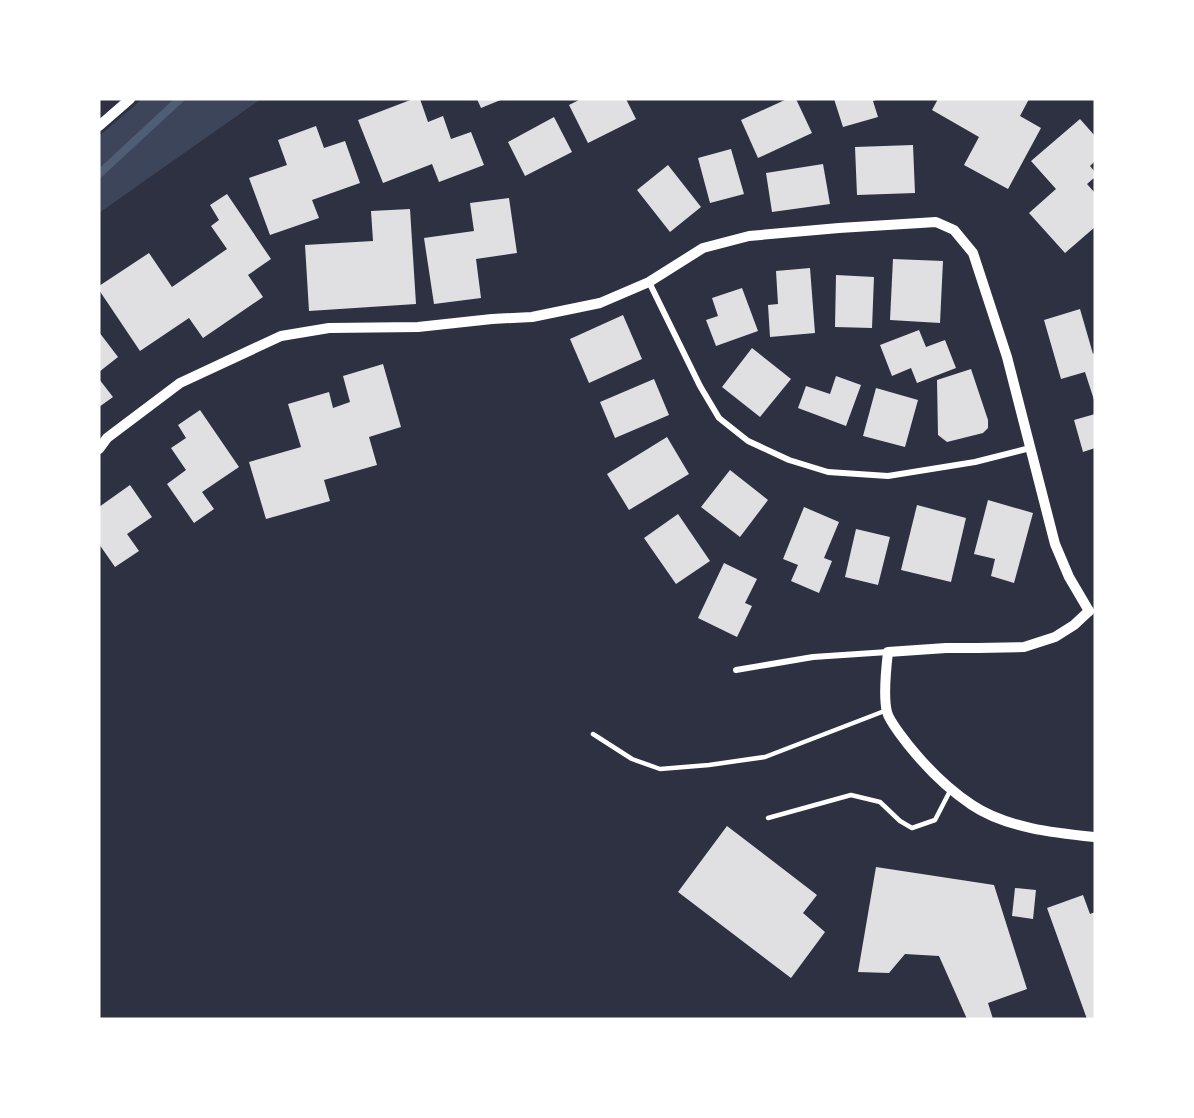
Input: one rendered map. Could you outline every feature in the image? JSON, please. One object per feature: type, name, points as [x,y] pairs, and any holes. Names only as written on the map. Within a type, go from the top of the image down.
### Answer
[{"type":"street","points":[[99,126],[130,99]]},
{"type":"street","points":[[99,448],[108,438],[180,383],[281,336],[329,328],[418,327],[532,317],[600,303],[649,282],[703,248],[749,236],[936,222],[954,230],[973,253],[1007,357],[1055,544],[1069,577],[1092,612],[1054,637],[1023,647],[946,648],[813,657],[736,670]]},
{"type":"street","points":[[649,282],[700,386],[719,418],[748,441],[789,460],[828,472],[888,476],[975,462],[1030,448]]},
{"type":"street","points":[[888,652],[885,683],[887,713],[929,769],[951,789],[973,806],[999,818],[1034,828],[1095,837]]},
{"type":"lane","points":[[593,734],[632,759],[660,769],[709,765],[765,756],[887,710]]},
{"type":"lane","points":[[768,818],[851,795],[880,802],[912,828],[934,820],[951,789]]},
{"type":"shaded area","points":[[142,99],[261,99],[99,213],[99,136]]},
{"type":"building","points":[[413,99],[420,99],[428,122],[443,116],[451,139],[471,132],[484,165],[439,182],[432,164],[383,183],[358,120]]},
{"type":"building","points":[[477,99],[503,99],[481,108]]},
{"type":"building","points":[[581,99],[626,99],[636,119],[588,143],[569,105]]},
{"type":"building","points":[[787,99],[796,99],[812,133],[758,158],[741,120]]},
{"type":"building","points":[[834,99],[878,99],[873,101],[878,117],[843,127]]},
{"type":"building","points":[[938,99],[1029,99],[1020,116],[1041,128],[1008,189],[964,165],[979,137],[932,110]]},
{"type":"building","points":[[554,117],[572,152],[525,176],[508,142]]},
{"type":"building","points":[[1080,119],[1095,136],[1095,161],[1090,166],[1095,172],[1095,177],[1087,184],[1095,193],[1095,227],[1065,253],[1029,213],[1056,189],[1031,161]]},
{"type":"building","points":[[316,126],[324,148],[345,141],[360,183],[312,200],[319,218],[270,235],[249,178],[287,165],[278,140]]},
{"type":"building","points":[[913,145],[915,193],[857,195],[855,147]]},
{"type":"building","points":[[731,149],[744,194],[710,203],[698,158]]},
{"type":"building","points":[[823,164],[830,204],[772,212],[766,173]]},
{"type":"building","points":[[668,165],[701,207],[670,232],[637,190]]},
{"type":"building","points":[[227,194],[271,259],[248,275],[263,297],[203,338],[189,318],[140,351],[99,290],[99,286],[149,253],[172,287],[227,249],[211,226],[219,220],[210,205]]},
{"type":"building","points":[[509,198],[517,253],[476,259],[481,298],[434,304],[424,238],[474,231],[470,203]]},
{"type":"building","points":[[410,209],[416,304],[309,311],[305,245],[373,241],[371,211]]},
{"type":"building","points":[[893,259],[943,261],[940,323],[890,320]]},
{"type":"building","points":[[810,268],[815,333],[770,337],[768,305],[778,304],[776,271]]},
{"type":"building","points":[[836,275],[874,277],[872,328],[835,327]]},
{"type":"building","points":[[742,288],[758,331],[716,346],[706,320],[718,316],[712,298]]},
{"type":"building","points":[[1080,309],[1093,354],[1095,353],[1095,403],[1085,372],[1061,379],[1044,320]]},
{"type":"building","points":[[623,315],[642,359],[589,383],[570,339]]},
{"type":"building","points":[[919,330],[926,347],[945,340],[956,368],[917,383],[911,368],[892,376],[880,345]]},
{"type":"building","points":[[99,332],[118,357],[99,372]]},
{"type":"building","points":[[752,348],[791,379],[760,417],[722,387]]},
{"type":"building","points":[[383,364],[401,427],[369,437],[377,465],[324,480],[330,501],[266,519],[249,462],[301,447],[288,404],[329,392],[333,408],[350,402],[343,376]]},
{"type":"building","points":[[971,369],[988,420],[988,428],[983,433],[947,442],[938,435],[937,380]]},
{"type":"building","points":[[836,376],[861,385],[846,426],[798,408],[806,386],[830,394]]},
{"type":"building","points":[[99,379],[113,397],[99,407]]},
{"type":"building","points":[[654,379],[669,415],[615,438],[600,402]]},
{"type":"building","points":[[876,388],[918,400],[905,447],[863,436]]},
{"type":"building","points":[[200,410],[239,467],[202,492],[214,509],[194,523],[167,484],[186,470],[171,448],[186,438],[178,425]]},
{"type":"building","points":[[1095,414],[1095,448],[1083,452],[1074,420]]},
{"type":"building","points":[[667,437],[689,474],[629,510],[607,474]]},
{"type":"building","points":[[730,470],[768,500],[740,537],[701,507]]},
{"type":"building","points":[[130,485],[152,517],[127,534],[139,551],[115,567],[99,544],[99,507]]},
{"type":"building","points":[[988,500],[1033,513],[1014,583],[991,576],[995,559],[974,554]]},
{"type":"building","points":[[917,505],[966,518],[951,582],[901,570]]},
{"type":"building","points":[[804,507],[839,522],[824,558],[832,561],[819,593],[791,581],[798,565],[783,559]]},
{"type":"building","points":[[678,514],[710,561],[676,584],[644,538]]},
{"type":"building","points":[[856,529],[890,537],[878,585],[845,577]]},
{"type":"building","points":[[724,563],[757,579],[745,603],[752,606],[737,637],[698,618]]},
{"type":"building","points":[[727,826],[817,895],[803,913],[825,932],[791,978],[678,892]]},
{"type":"building","points":[[876,867],[994,885],[1027,989],[988,1003],[993,1019],[967,1019],[939,956],[905,954],[889,973],[858,972]]},
{"type":"building","points":[[1015,888],[1036,890],[1033,919],[1012,916]]},
{"type":"building","points":[[1083,895],[1090,914],[1095,912],[1095,1019],[1087,1019],[1047,908]]},
{"type":"waterway","points":[[99,174],[180,99]]}]
